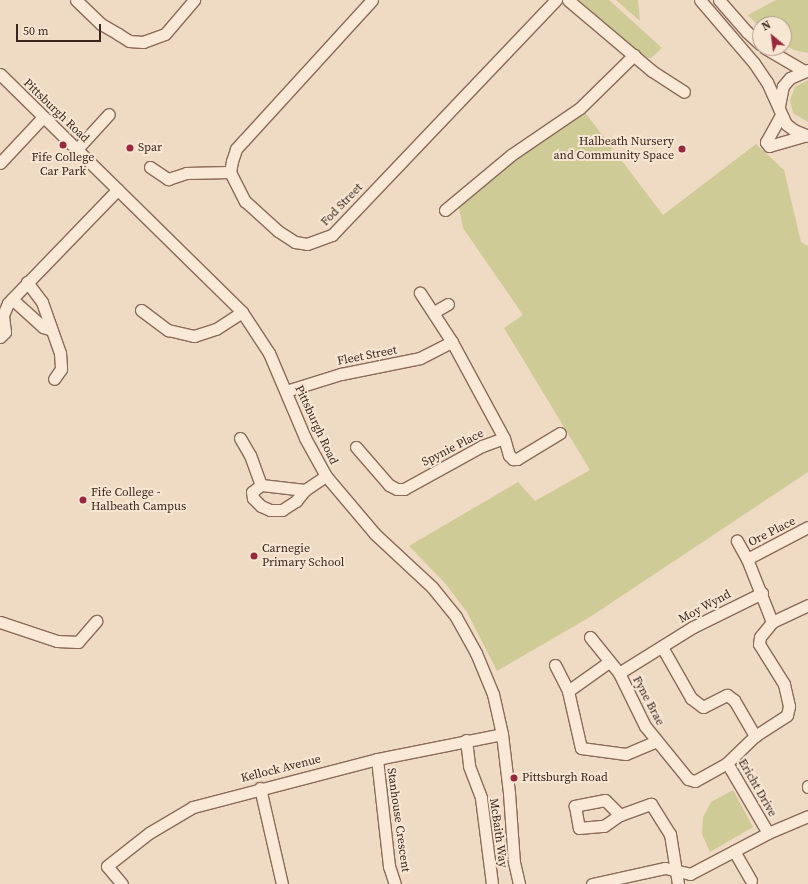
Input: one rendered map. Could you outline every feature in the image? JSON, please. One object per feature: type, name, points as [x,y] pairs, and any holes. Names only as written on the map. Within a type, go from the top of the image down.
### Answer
[{"type":"street","points":[[76,0],[102,24],[129,41],[143,42],[165,34],[194,0]]},
{"type":"street","points":[[150,166],[168,179],[186,173],[230,172],[236,149],[372,0]]},
{"type":"street","name":"Fod Street","points":[[230,172],[245,201],[278,231],[295,242],[308,244],[332,235],[556,0]]},
{"type":"street","points":[[568,0],[652,71],[684,92]]},
{"type":"street","points":[[700,0],[730,37],[754,63],[780,111],[794,130],[808,136]]},
{"type":"street","points":[[719,0],[752,37]]},
{"type":"street","points":[[444,210],[506,159],[580,108],[634,55]]},
{"type":"street","points":[[780,56],[806,70]]},
{"type":"street","points":[[806,70],[790,78],[784,86],[780,111],[766,142],[769,146],[808,136]]},
{"type":"street","name":"Pittsburgh Road","points":[[1,74],[242,312],[269,353],[305,438],[326,476],[375,534],[432,587],[456,618],[476,653],[493,694],[502,734],[509,793],[514,862],[519,884]]},
{"type":"street","points":[[76,149],[109,114]]},
{"type":"street","points":[[0,163],[43,117]]},
{"type":"street","points":[[0,337],[5,332],[4,310],[12,299],[118,189]]},
{"type":"street","points":[[27,282],[42,302],[61,362],[61,369],[54,379]]},
{"type":"street","points":[[420,293],[434,312],[452,342],[504,438],[509,455],[512,459],[517,459],[560,433]]},
{"type":"street","points":[[12,299],[43,327],[52,330]]},
{"type":"street","points":[[434,312],[448,304]]},
{"type":"street","points":[[141,310],[168,330],[194,336],[216,329],[242,312]]},
{"type":"street","name":"Fleet Street","points":[[286,391],[341,374],[420,358],[452,342]]},
{"type":"street","points":[[240,438],[250,455],[261,485]]},
{"type":"street","name":"Spynie Place","points":[[356,447],[389,485],[397,489],[404,489],[482,446],[504,438]]},
{"type":"street","points":[[305,490],[261,485],[252,492],[253,498],[270,510],[282,510],[296,501],[305,490],[326,476]]},
{"type":"street","name":"Ore Place","points":[[747,559],[808,528]]},
{"type":"street","points":[[737,541],[747,559],[762,593],[772,622],[808,605]]},
{"type":"street","name":"Moy Wynd","points":[[619,673],[693,627],[762,593]]},
{"type":"street","points":[[0,622],[57,641],[78,642],[96,621]]},
{"type":"street","name":"Ericht Drive","points":[[768,833],[726,763],[755,736],[787,715],[789,706],[784,684],[759,644],[760,637],[772,622]]},
{"type":"street","name":"Fyne Brae","points":[[590,637],[619,673],[644,726],[688,779],[694,781],[726,763]]},
{"type":"street","points":[[662,647],[691,698],[703,707],[727,695],[734,700],[755,736]]},
{"type":"street","points":[[568,691],[609,662]]},
{"type":"street","points":[[555,665],[568,691],[581,748],[626,754],[656,741]]},
{"type":"street","name":"Kellock Avenue","points":[[122,884],[107,866],[150,833],[193,807],[260,788],[377,759],[502,734]]},
{"type":"street","name":"McBaith Way","points":[[466,740],[469,766],[481,798],[492,884]]},
{"type":"street","name":"Stanhouse Crescent","points":[[377,759],[390,866],[395,884]]},
{"type":"street","points":[[260,788],[282,884]]},
{"type":"street","points":[[620,815],[651,804],[670,834],[678,884]]},
{"type":"street","name":"Ericht Drive","points":[[592,884],[666,868],[677,872],[690,874],[768,833],[808,816]]},
{"type":"street","points":[[734,851],[751,880]]},
{"type":"shaded area","points":[[579,0],[609,0],[662,48],[651,58],[644,57]]},
{"type":"shaded area","points":[[616,0],[638,0],[640,21]]},
{"type":"shaded area","points":[[776,0],[808,0],[808,53],[792,49],[792,16],[752,16],[752,19],[748,15]]},
{"type":"shaded area","points":[[808,80],[808,122],[793,113],[790,100],[795,87]]},
{"type":"shaded area","points":[[584,111],[663,215],[756,144],[784,170],[801,242],[808,246],[808,472],[590,617],[497,671],[467,612],[444,582],[409,546],[518,482],[535,501],[590,470],[504,328],[523,315],[463,228],[459,208],[504,168]]},
{"type":"shaded area","points":[[733,790],[753,827],[710,852],[702,834],[703,817],[711,802]]},
{"type":"place","name":"Fife College Car Park","points":[[63,145]]},
{"type":"place","name":"Spar","points":[[130,148]]},
{"type":"place","name":"Halbeath Nursery and Community Space","points":[[682,149]]},
{"type":"place","name":"Fife College - Halbeath Campus","points":[[83,500]]},
{"type":"place","name":"Carnegie Primary School","points":[[254,556]]},
{"type":"place","name":"Pittsburgh Road","points":[[514,778]]}]
